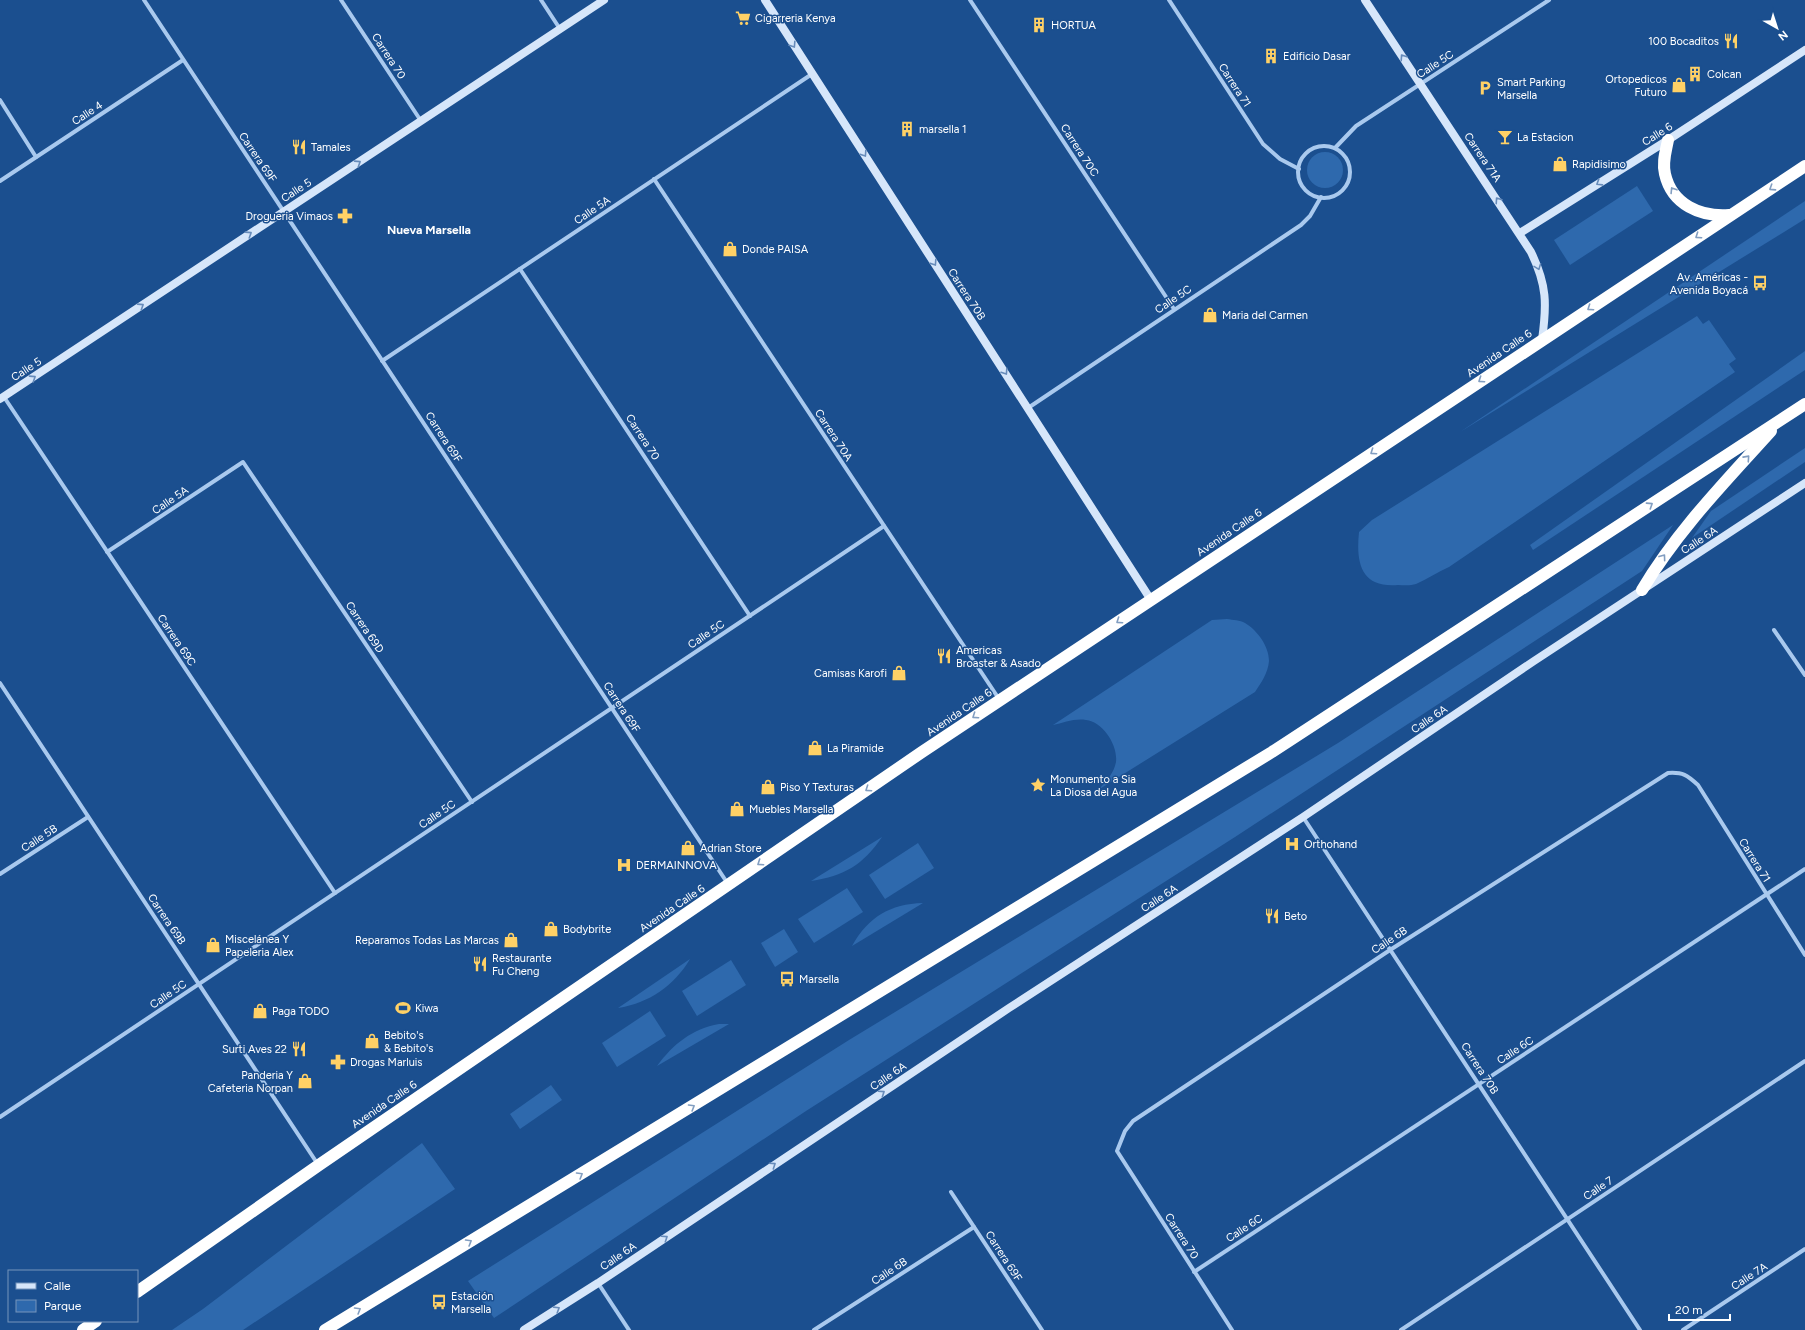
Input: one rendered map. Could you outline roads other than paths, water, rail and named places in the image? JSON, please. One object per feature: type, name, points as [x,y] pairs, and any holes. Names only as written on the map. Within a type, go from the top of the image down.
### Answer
[{"type":"highway","points":[[1668,140],[1664,160],[1665,174],[1671,189],[1682,203],[1693,210],[1705,214],[1718,216],[1731,214]]},
{"type":"highway","name":"Avenida Calle 6","points":[[138,1291],[318,1165],[999,700],[1805,166]]},
{"type":"highway","points":[[325,1330],[1272,752],[1805,404]]},
{"type":"highway","points":[[1642,590],[1655,568],[1692,520],[1781,420]]},
{"type":"highway","points":[[83,1330],[95,1322]]},
{"type":"street","name":"Carrera 69F","points":[[144,0],[729,884]]},
{"type":"street","name":"Carrera 70","points":[[341,0],[421,121]]},
{"type":"street","points":[[541,0],[560,29]]},
{"type":"street","name":"Calle 5","points":[[2,398],[604,0]]},
{"type":"street","name":"Carrera 70B","points":[[765,0],[1151,600]]},
{"type":"street","name":"Carrera 70C","points":[[970,0],[1174,309]]},
{"type":"street","name":"Carrera 71","points":[[1169,0],[1263,144],[1280,159],[1299,169]]},
{"type":"street","name":"Carrera 71A","points":[[1365,0],[1532,252],[1543,282],[1546,312],[1542,340]]},
{"type":"street","name":"Calle 5C","points":[[1335,148],[1356,126],[1549,0]]},
{"type":"street","name":"Calle 6","points":[[1520,233],[1668,140],[1805,50]]},
{"type":"street","name":"Calle 4","points":[[0,181],[184,60]]},
{"type":"street","name":"Calle 5A","points":[[382,361],[812,74]]},
{"type":"street","points":[[0,100],[36,157]]},
{"type":"street","points":[[1323,146],[1335,148],[1347,159],[1350,166],[1348,182],[1337,194],[1321,197],[1314,195],[1302,184],[1299,169],[1301,161],[1312,149],[1323,146]]},
{"type":"street","name":"Carrera 70A","points":[[654,179],[999,700]]},
{"type":"street","name":"Calle 5C","points":[[1028,408],[1301,224],[1310,216],[1321,197]]},
{"type":"street","name":"Carrera 70","points":[[520,269],[750,616]]},
{"type":"street","name":"Carrera 69C","points":[[2,398],[335,893]]},
{"type":"street","name":"Calle 5A","points":[[107,552],[243,462]]},
{"type":"street","name":"Carrera 69D","points":[[243,462],[472,802]]},
{"type":"street","name":"Calle 6A","points":[[524,1330],[598,1283],[972,1033],[1303,817],[1642,590],[1805,483]]},
{"type":"street","name":"Calle 5C","points":[[0,1117],[884,526]]},
{"type":"street","points":[[1774,630],[1805,675]]},
{"type":"street","name":"Carrera 69B","points":[[0,683],[318,1165]]},
{"type":"street","name":"Calle 6B","points":[[1117,1151],[1125,1131],[1133,1121],[1390,950],[1668,773],[1679,772],[1689,777]]},
{"type":"street","name":"Carrera 71","points":[[1689,777],[1698,785],[1805,955]]},
{"type":"street","name":"Calle 5B","points":[[0,874],[88,817]]},
{"type":"street","name":"Carrera 70B","points":[[1303,817],[1640,1330]]},
{"type":"street","name":"Calle 6C","points":[[1194,1272],[1805,870]]},
{"type":"street","name":"Calle 7","points":[[1401,1330],[1805,1062]]},
{"type":"street","name":"Carrera 70","points":[[1117,1151],[1232,1330]]},
{"type":"street","name":"Carrera 69F","points":[[951,1192],[1042,1330]]},
{"type":"street","name":"Calle 6B","points":[[814,1330],[974,1227]]},
{"type":"street","name":"Calle 7A","points":[[1683,1330],[1805,1249]]},
{"type":"street","points":[[598,1283],[629,1330]]},
{"type":"place","name":"Cigarreria Kenya","points":[[743,18]]},
{"type":"place","name":"HORTUA","points":[[1039,25]]},
{"type":"place","name":"100 Bocaditos","points":[[1731,41]]},
{"type":"place","name":"Edificio Dasar","points":[[1271,56]]},
{"type":"place","name":"Colcan","points":[[1695,74]]},
{"type":"place","name":"Ortopedicos Futuro","points":[[1679,85]]},
{"type":"place","name":"Smart Parking Marsella","points":[[1485,88]]},
{"type":"place","name":"marsella 1","points":[[907,129]]},
{"type":"place","name":"La Estacion","points":[[1505,137]]},
{"type":"place","name":"Tamales","points":[[299,147]]},
{"type":"place","name":"Rapidisimo","points":[[1560,164]]},
{"type":"place","name":"Drogueria Vimaos","points":[[345,216]]},
{"type":"place","name":"Donde PAISA","points":[[730,249]]},
{"type":"place","name":"Av. Américas - Avenida Boyacá","points":[[1760,283]]},
{"type":"place","name":"Maria del Carmen","points":[[1210,315]]},
{"type":"place","name":"Americas Broaster & Asado","points":[[944,656]]},
{"type":"place","name":"Camisas Karofi","points":[[899,673]]},
{"type":"place","name":"La Piramide","points":[[815,748]]},
{"type":"place","name":"Monumento a Sia La Diosa del Agua","points":[[1038,785]]},
{"type":"place","name":"Piso Y Texturas","points":[[768,787]]},
{"type":"place","name":"Muebles Marsella","points":[[737,809]]},
{"type":"place","name":"Orthohand","points":[[1292,844]]},
{"type":"place","name":"Adrian Store","points":[[688,848]]},
{"type":"place","name":"DERMAINNOVA","points":[[624,865]]},
{"type":"place","name":"Beto","points":[[1272,916]]},
{"type":"place","name":"Bodybrite","points":[[551,929]]},
{"type":"place","name":"Reparamos Todas Las Marcas","points":[[511,940]]},
{"type":"place","name":"Miscelánea Y Papeleria Alex","points":[[213,945]]},
{"type":"place","name":"Restaurante Fu Cheng","points":[[480,964]]},
{"type":"place","name":"Marsella","points":[[787,979]]},
{"type":"place","name":"Kiwa","points":[[403,1008]]},
{"type":"place","name":"Paga TODO","points":[[260,1011]]},
{"type":"place","name":"Bebito's & Bebito's","points":[[372,1041]]},
{"type":"place","name":"Surti Aves 22","points":[[299,1049]]},
{"type":"place","name":"Drogas Marluis","points":[[338,1062]]},
{"type":"place","name":"Panderia Y Cafeteria Norpan","points":[[305,1081]]},
{"type":"place","name":"Estación Marsella","points":[[439,1302]]},
{"type":"district","name":"Nueva Marsella","points":[[429,230]]}]
